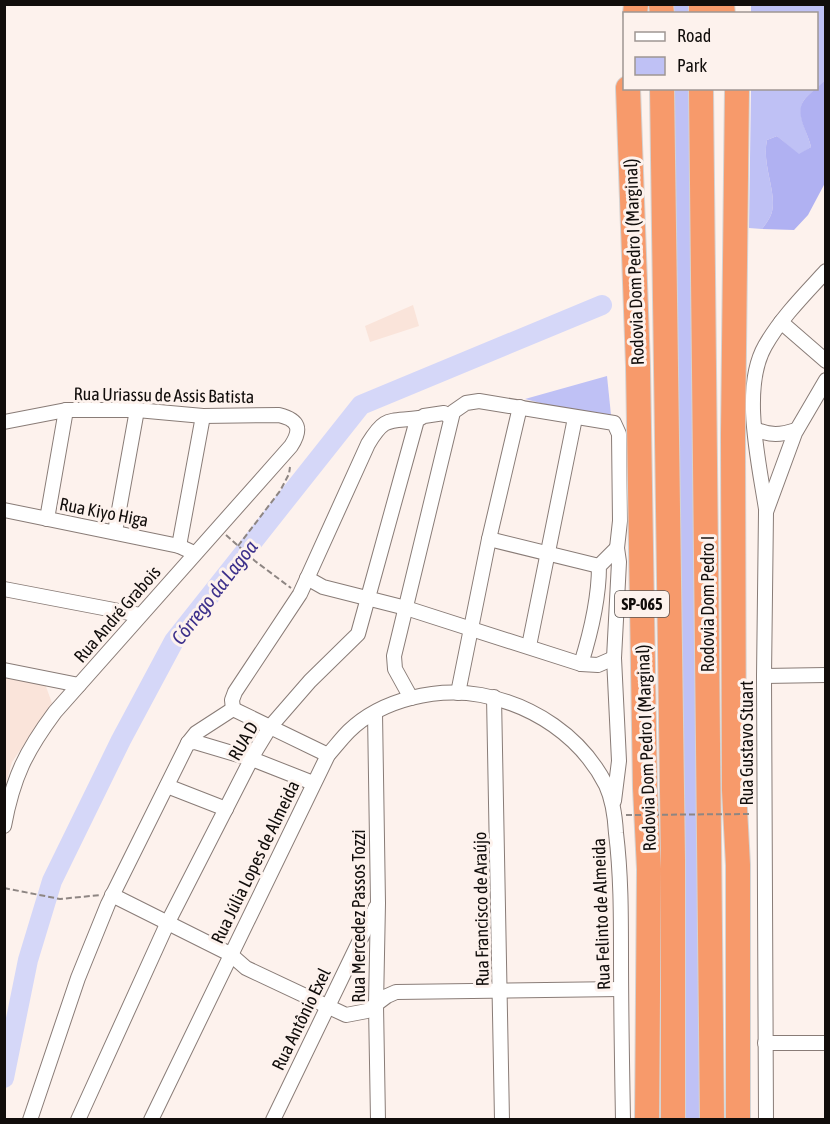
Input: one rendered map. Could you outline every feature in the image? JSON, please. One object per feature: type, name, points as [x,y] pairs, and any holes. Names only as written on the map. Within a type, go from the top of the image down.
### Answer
[{"type":"highway","name":"Rodovia Dom Pedro I (Marginal)","points":[[629,90],[638,366],[645,776],[649,868],[648,1119]]},
{"type":"highway","name":"Rodovia Dom Pedro I","points":[[662,90],[673,861],[673,1119]]},
{"type":"highway","name":"Rodovia Dom Pedro I","points":[[701,90],[712,1119]]},
{"type":"highway","points":[[728,90],[737,222]]},
{"type":"highway","points":[[737,90],[733,435],[734,790],[738,865],[738,1119]]},
{"type":"street","points":[[766,512],[755,429],[755,376],[765,347],[781,322],[825,271]]},
{"type":"street","points":[[781,322],[825,361]]},
{"type":"street","name":"Rua Gustavo Stuart","points":[[766,1119],[764,676],[766,512],[796,430],[825,380]]},
{"type":"street","points":[[411,698],[393,663],[453,412],[466,403],[479,401],[614,423],[617,428],[620,521],[616,548],[619,562],[614,658],[618,752],[613,805]]},
{"type":"street","points":[[458,693],[489,539],[520,407]]},
{"type":"street","points":[[47,519],[66,410]]},
{"type":"street","name":"Rua Uriassu de Assis Batista","points":[[4,422],[66,410],[137,410],[203,416],[271,415],[290,418],[295,422],[298,429],[291,446]]},
{"type":"street","points":[[115,532],[137,410]]},
{"type":"street","points":[[233,709],[232,700],[235,692],[300,594],[368,444],[377,429],[384,422],[444,413],[451,418]]},
{"type":"street","points":[[179,546],[203,416]]},
{"type":"street","name":"RUA D","points":[[78,1119],[168,922],[252,759],[270,728],[310,681],[358,634],[419,418]]},
{"type":"street","points":[[529,646],[575,418]]},
{"type":"street","points":[[755,429],[777,435],[796,430]]},
{"type":"street","name":"Rua André Grabois","points":[[5,823],[14,782],[31,744],[194,553],[291,446]]},
{"type":"street","name":"Rua Kiyo Higa","points":[[4,510],[179,546],[194,553]]},
{"type":"street","points":[[489,539],[599,566]]},
{"type":"street","points":[[581,664],[591,631],[599,581],[599,566],[616,548]]},
{"type":"street","points":[[307,579],[323,587],[406,608],[581,664],[598,665],[614,658]]},
{"type":"street","points":[[4,589],[140,615]]},
{"type":"street","points":[[4,670],[80,685]]},
{"type":"street","points":[[764,676],[825,675]]},
{"type":"street","name":"Rua Júlia Lopes de Almeida","points":[[151,1119],[328,755],[350,730],[375,713],[411,698],[434,693],[458,693]]},
{"type":"street","name":"Rua Felinto de Almeida","points":[[458,693],[494,698],[524,707],[574,742],[606,785],[613,805],[621,872],[623,1119]]},
{"type":"street","name":"Rua Francisco de Araújo","points":[[494,698],[502,1119]]},
{"type":"street","points":[[233,709],[328,755]]},
{"type":"street","points":[[30,1119],[78,978],[112,895],[188,743],[196,733],[233,709]]},
{"type":"street","name":"Rua Mercedez Passos Tozzi","points":[[375,713],[378,1119]]},
{"type":"street","points":[[188,743],[195,742],[252,759],[313,783]]},
{"type":"street","points":[[594,767],[608,767],[618,752]]},
{"type":"street","points":[[167,786],[226,809]]},
{"type":"street","points":[[112,895],[230,954],[246,968],[346,1015],[367,1011],[396,992],[621,989]]},
{"type":"street","name":"Rua Antônio Exel","points":[[273,1119],[378,903]]},
{"type":"street","points":[[765,1043],[825,1043]]},
{"type":"path","points":[[291,446],[289,474],[280,491],[238,544],[255,561],[300,594]]},
{"type":"path","points":[[626,815],[750,814]]},
{"type":"path","points":[[4,888],[60,898],[112,895]]},
{"type":"shaded area","points":[[825,80],[825,183],[808,215],[794,230],[762,229],[770,217],[773,200],[766,161],[767,140],[777,136],[799,154],[811,147],[800,111],[806,97],[814,90],[818,90],[818,86]]},
{"type":"shaded area","points":[[413,305],[419,326],[370,342],[365,326]]},
{"type":"shaded area","points":[[5,677],[45,684],[52,703],[12,762],[5,787]]},
{"type":"green space","points":[[670,5],[690,5],[690,12],[670,12]]},
{"type":"green space","points":[[751,5],[825,5],[825,80],[818,87],[818,12],[751,12]]},
{"type":"green space","points":[[670,90],[691,90],[701,1120],[681,1119]]},
{"type":"green space","points":[[751,90],[814,90],[804,100],[801,111],[811,147],[799,155],[777,136],[767,140],[766,161],[772,191],[772,209],[762,229],[749,228]]},
{"type":"green space","points":[[607,376],[611,415],[602,419],[525,399]]},
{"type":"waterway","name":"Córrego da Lagoa","points":[[4,1078],[28,960],[52,881],[121,740],[174,641],[361,405],[602,305]]}]
